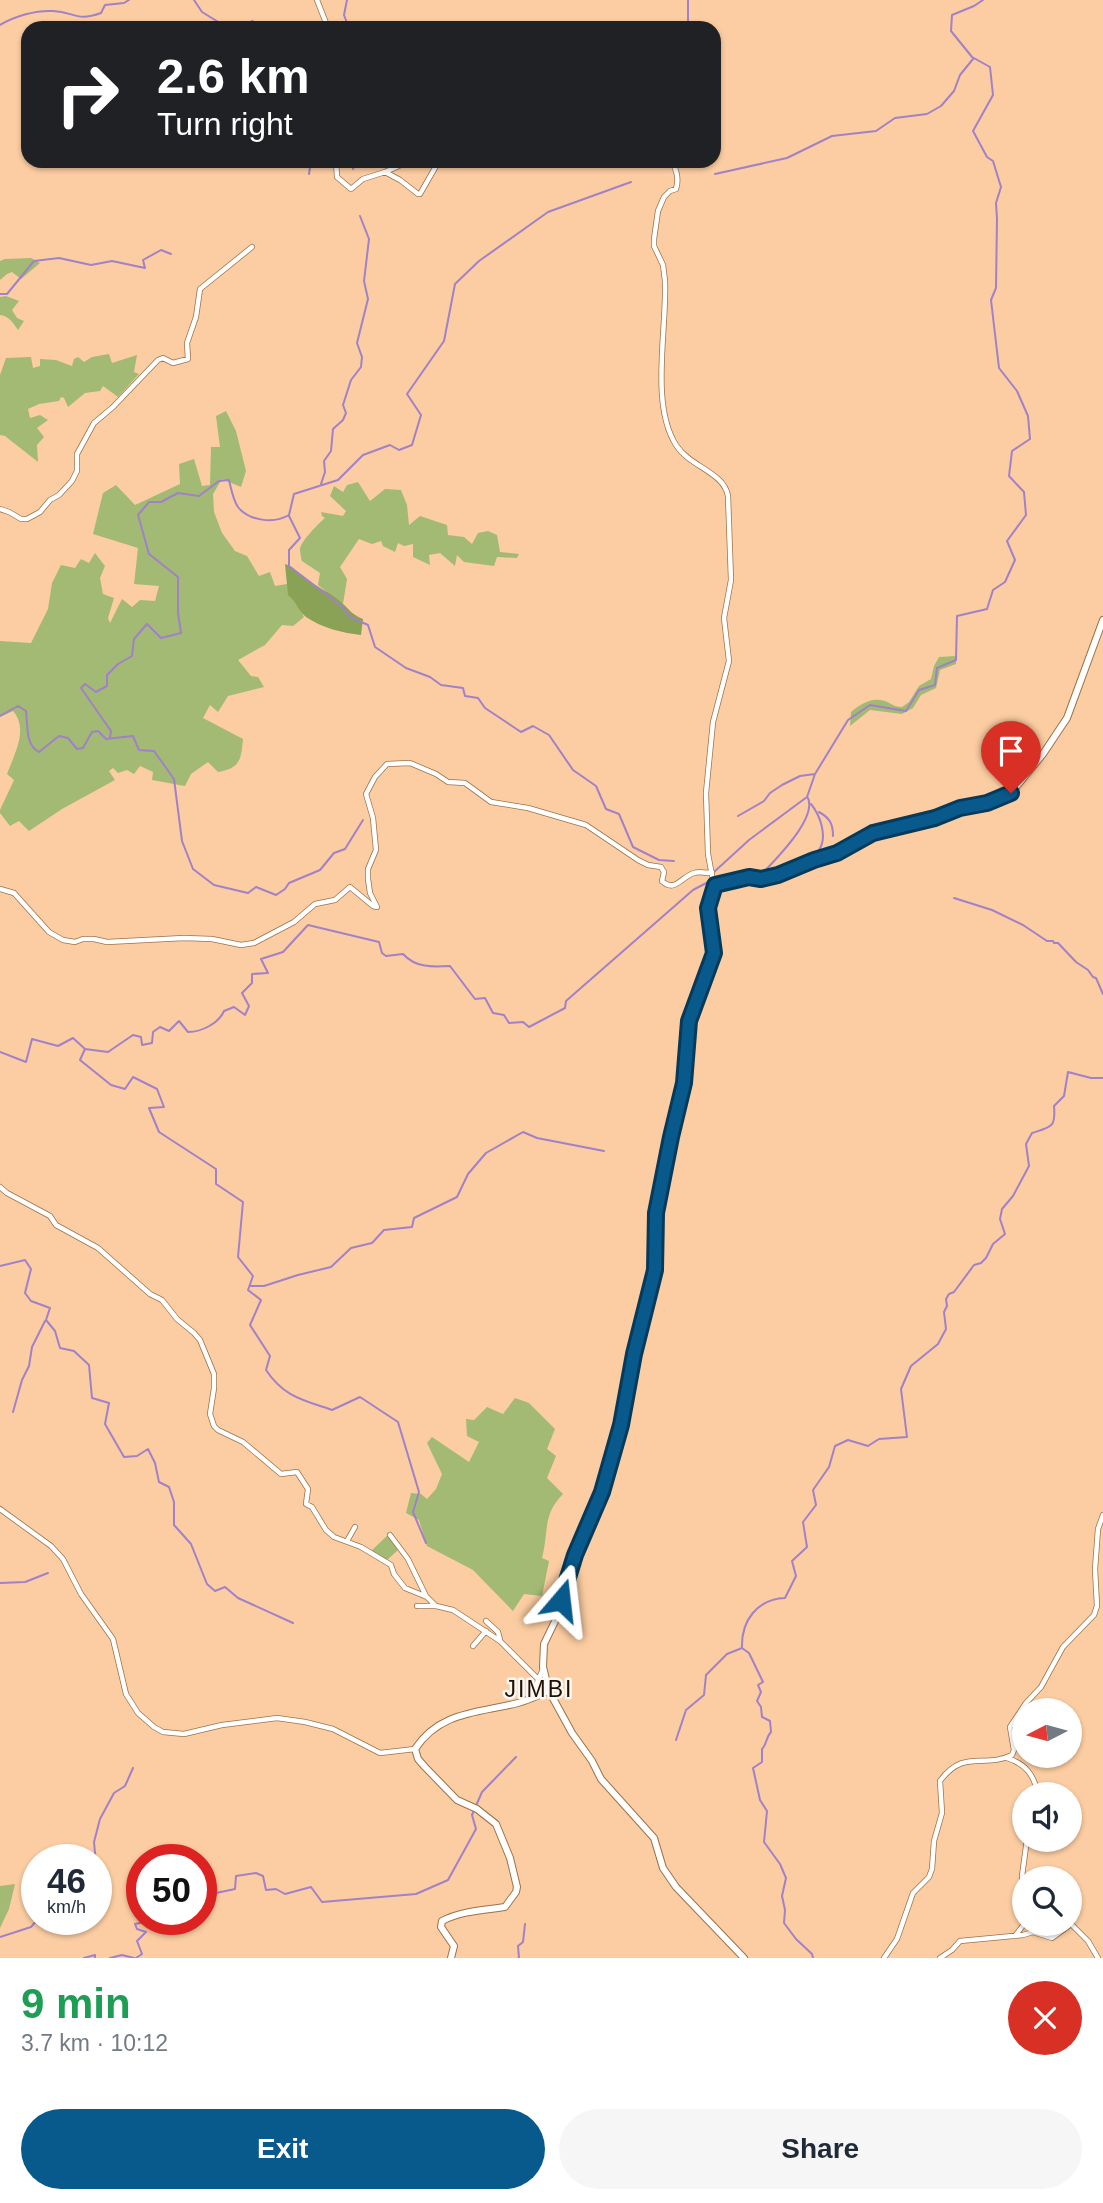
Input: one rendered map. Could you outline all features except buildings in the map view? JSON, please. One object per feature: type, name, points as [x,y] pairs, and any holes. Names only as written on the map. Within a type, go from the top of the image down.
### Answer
[{"type":"main road","points":[[744,1958],[676,1887],[663,1868],[656,1840],[601,1779],[550,1691],[543,1667],[544,1644],[558,1615],[564,1586],[575,1555],[602,1492],[621,1425],[634,1354],[655,1270],[656,1213],[684,1083],[689,1021],[714,953],[708,913],[714,887],[720,882],[778,875],[837,853],[873,833],[987,803],[1011,793],[1043,754],[1067,718],[1103,620]]},
{"type":"main road","points":[[451,1958],[453,1944],[442,1929],[442,1921],[461,1913],[505,1907],[517,1889],[510,1858],[496,1824],[475,1808],[457,1800],[418,1759],[415,1749],[436,1728],[451,1719],[474,1711],[522,1702],[550,1691]]},
{"type":"street","points":[[317,0],[325,21]]},
{"type":"street","points":[[336,168],[337,177],[351,189],[363,179],[394,168]]},
{"type":"street","points":[[385,172],[421,194],[435,168]]},
{"type":"street","points":[[675,168],[678,185],[664,197],[658,211],[654,239],[654,246],[663,265],[665,281],[663,405],[670,431],[680,450],[697,466],[719,479],[728,492],[731,580],[724,616],[729,671],[713,722],[706,789],[708,854],[714,887]]},
{"type":"street","points":[[0,509],[27,519],[40,512],[50,500],[59,495],[72,481],[78,467],[77,454],[94,423],[158,360],[163,358],[173,363],[188,359],[187,343],[196,317],[200,289],[252,247]]},
{"type":"street","points":[[0,889],[13,893],[53,936],[75,942],[83,939],[112,942],[184,938],[249,945],[294,922],[315,904],[339,897],[350,887],[377,907],[370,893],[368,879],[368,869],[376,850],[373,818],[366,794],[384,767],[404,762],[436,774],[448,782],[465,783],[494,804],[528,808],[586,825],[638,860],[661,867],[664,872],[662,881],[668,886],[673,886],[694,873],[712,872]]},
{"type":"street","points":[[0,1187],[50,1216],[56,1225],[98,1248],[150,1294],[162,1300],[177,1319],[199,1338],[202,1345],[215,1381],[210,1414],[214,1426],[243,1442],[281,1474],[297,1472],[308,1489],[306,1504],[312,1507],[334,1537],[361,1546],[391,1565],[394,1574],[405,1588],[426,1597]]},
{"type":"street","points":[[0,1509],[51,1546],[63,1559],[81,1594],[113,1639],[126,1695],[138,1713],[154,1727],[163,1732],[184,1734],[224,1725],[284,1718],[333,1729],[380,1753],[415,1749]]},
{"type":"street","points":[[884,1958],[897,1939],[913,1893],[929,1877],[932,1869],[934,1841],[942,1812],[940,1782],[951,1768],[962,1763],[1007,1758],[1013,1754],[1012,1724],[1041,1687],[1066,1643],[1094,1615],[1097,1606],[1095,1569],[1099,1521],[1103,1516]]},
{"type":"street","points":[[347,1541],[355,1527]]},
{"type":"street","points":[[390,1535],[408,1559],[426,1597],[436,1606]]},
{"type":"street","points":[[417,1606],[453,1610],[486,1631],[500,1640],[550,1691]]},
{"type":"street","points":[[486,1621],[498,1632],[500,1640]]},
{"type":"street","points":[[473,1646],[486,1631]]},
{"type":"street","points":[[531,1697],[543,1667]]},
{"type":"street","points":[[1007,1758],[1017,1762],[1033,1776],[1035,1782]]},
{"type":"street","points":[[1082,1935],[1098,1958]]},
{"type":"street","points":[[940,1958],[960,1941],[1015,1936]]},
{"type":"green space","points":[[31,258],[40,263],[21,279],[12,272],[0,280],[0,261]]},
{"type":"green space","points":[[6,296],[19,301],[12,310],[17,318],[24,321],[18,330],[8,318],[0,315],[0,297]]},
{"type":"green space","points":[[109,354],[112,363],[137,355],[134,372],[139,374],[118,397],[103,386],[100,391],[85,393],[68,407],[61,397],[59,401],[28,409],[30,418],[40,415],[48,420],[37,428],[44,437],[37,445],[38,462],[0,435],[0,375],[6,358],[31,357],[33,368],[40,366],[40,359],[56,360],[72,366],[74,359],[78,357],[84,362],[92,357]]},
{"type":"green space","points":[[226,411],[236,431],[246,471],[241,487],[222,479],[213,494],[214,512],[222,533],[235,551],[247,556],[259,576],[270,572],[275,586],[287,584],[289,595],[295,600],[304,617],[293,626],[282,625],[265,645],[238,660],[251,676],[258,677],[264,687],[228,696],[218,712],[210,705],[203,718],[243,739],[238,762],[231,768],[218,772],[208,762],[191,774],[185,786],[152,780],[153,772],[140,766],[134,774],[127,770],[118,773],[113,768],[109,771],[115,780],[29,831],[19,821],[10,826],[0,810],[14,780],[7,774],[19,742],[20,726],[13,711],[0,717],[0,641],[31,643],[48,609],[52,583],[61,565],[75,568],[81,559],[89,563],[95,553],[105,566],[100,578],[103,594],[114,598],[108,618],[110,623],[122,599],[132,607],[140,600],[155,601],[159,586],[134,584],[138,548],[93,534],[103,493],[116,485],[135,505],[180,484],[179,464],[194,459],[202,486],[210,485],[211,447],[220,447],[216,416]]},
{"type":"green space","points":[[358,482],[370,501],[385,489],[401,490],[407,505],[409,525],[420,516],[447,525],[448,535],[464,537],[472,544],[478,533],[488,531],[497,535],[500,552],[519,554],[517,558],[497,557],[494,566],[464,562],[457,555],[455,566],[440,553],[429,555],[430,565],[413,557],[413,544],[404,546],[398,543],[395,552],[383,546],[381,541],[372,544],[359,539],[340,567],[347,579],[343,604],[318,585],[320,573],[302,561],[300,549],[325,518],[321,512],[343,516],[346,511],[330,496],[334,486],[343,492],[347,485]]},
{"type":"green space","points":[[285,564],[363,619],[361,635],[326,627],[304,615],[288,595]]},
{"type":"green space","points":[[956,656],[956,664],[940,670],[936,688],[921,695],[913,708],[902,714],[870,710],[850,726],[851,712],[866,702],[880,700],[902,707],[909,702],[919,686],[931,679],[939,657]]},
{"type":"green space","points":[[515,1398],[529,1403],[555,1429],[547,1449],[556,1456],[547,1478],[563,1494],[552,1509],[547,1524],[542,1558],[549,1561],[542,1596],[524,1594],[513,1611],[473,1570],[427,1546],[419,1520],[406,1513],[411,1493],[421,1494],[427,1499],[436,1489],[442,1474],[427,1443],[432,1437],[469,1462],[479,1442],[467,1436],[466,1419],[474,1420],[487,1407],[503,1414]]},
{"type":"green space","points":[[389,1534],[399,1549],[386,1561],[371,1551]]},
{"type":"green space","points":[[15,1884],[9,1909],[0,1928],[0,1886]]},
{"type":"waterway","points":[[0,25],[19,16],[40,12],[93,16],[101,13],[105,5],[129,0]]},
{"type":"waterway","points":[[194,0],[202,12],[217,21]]},
{"type":"waterway","points":[[346,21],[344,15],[347,0]]},
{"type":"waterway","points":[[688,0],[688,21]]},
{"type":"waterway","points":[[714,872],[749,840],[807,797],[815,774],[848,720],[870,705],[906,711],[919,690],[935,685],[937,668],[956,660],[957,616],[987,609],[993,590],[1005,582],[1015,560],[1007,541],[1026,515],[1024,492],[1009,476],[1012,451],[1030,439],[1028,416],[1017,391],[999,368],[991,300],[996,288],[996,203],[1001,187],[993,161],[987,157],[973,131],[993,95],[990,67],[972,57],[951,31],[952,15],[983,0]]},
{"type":"waterway","points":[[715,174],[787,158],[832,136],[876,131],[895,118],[927,114],[941,106],[954,91],[960,75],[973,59]]},
{"type":"waterway","points":[[309,174],[310,168]]},
{"type":"waterway","points":[[110,738],[111,731],[81,688],[85,684],[96,692],[107,686],[107,675],[118,664],[132,656],[134,639],[147,624],[161,638],[181,633],[178,577],[149,554],[138,515],[149,502],[161,502],[178,493],[199,496],[219,481],[229,480],[235,501],[243,512],[262,520],[276,520],[289,515],[294,494],[338,480],[363,455],[390,445],[399,450],[412,445],[421,415],[407,394],[444,341],[455,284],[479,261],[548,212],[631,182]]},
{"type":"waterway","points":[[321,484],[325,472],[324,461],[331,451],[333,429],[343,420],[346,413],[343,405],[351,380],[361,367],[362,357],[357,343],[368,299],[364,281],[369,239],[360,216]]},
{"type":"waterway","points":[[0,294],[7,294],[34,261],[59,258],[91,265],[112,261],[145,268],[143,260],[161,250],[171,254]]},
{"type":"waterway","points":[[289,516],[300,538],[289,550],[289,566],[340,605],[350,617],[368,625],[375,647],[406,668],[430,677],[441,685],[463,688],[465,696],[478,698],[485,708],[521,732],[533,726],[549,735],[573,770],[596,786],[606,809],[619,814],[633,847],[659,860],[674,861]]},
{"type":"waterway","points":[[0,716],[18,706],[26,711],[29,740],[39,752],[59,736],[68,738],[77,749],[83,748],[92,732],[98,731],[106,739],[133,736],[139,750],[154,751],[174,779],[182,841],[193,869],[214,885],[248,893],[256,887],[276,895],[289,883],[320,870],[334,853],[345,849],[363,820]]},
{"type":"waterway","points":[[738,816],[764,801],[782,785],[800,776],[815,774]]},
{"type":"waterway","points":[[761,875],[801,828],[809,807],[808,798]]},
{"type":"waterway","points":[[811,804],[822,826],[823,839],[819,850]]},
{"type":"waterway","points":[[819,812],[830,822],[833,836]]},
{"type":"waterway","points":[[85,1049],[108,1052],[133,1035],[141,1037],[142,1045],[152,1043],[153,1032],[160,1027],[169,1031],[179,1021],[188,1032],[199,1030],[214,1023],[224,1011],[234,1007],[245,1015],[249,1006],[242,993],[252,983],[252,974],[268,973],[261,959],[283,952],[308,925],[379,942],[382,953],[386,956],[403,954],[419,964],[450,966],[475,999],[485,998],[493,1013],[504,1015],[509,1023],[523,1022],[529,1027],[565,1008],[566,1001],[693,890],[712,880]]},
{"type":"waterway","points":[[954,898],[992,910],[1023,925],[1047,941],[1058,943],[1096,978],[1103,994]]},
{"type":"waterway","points":[[0,1052],[26,1062],[32,1039],[58,1046],[73,1038],[85,1049],[80,1060],[111,1085],[125,1089],[133,1077],[157,1089],[164,1107],[149,1108],[159,1132],[216,1169],[216,1184],[243,1202],[238,1257],[253,1276],[248,1290],[261,1300],[250,1325],[270,1356],[266,1370],[287,1392],[303,1400],[332,1410],[360,1397],[398,1422],[419,1492],[413,1512],[426,1543]]},
{"type":"waterway","points":[[676,1740],[686,1710],[704,1695],[706,1675],[727,1654],[742,1648],[744,1629],[753,1613],[766,1602],[785,1598],[796,1576],[792,1561],[807,1547],[803,1522],[816,1505],[813,1490],[829,1467],[835,1446],[848,1440],[868,1446],[879,1439],[907,1437],[901,1389],[911,1366],[938,1344],[946,1329],[944,1312],[949,1294],[954,1292],[974,1265],[986,1258],[993,1244],[1005,1234],[1000,1219],[1002,1209],[1013,1196],[1029,1166],[1026,1144],[1032,1133],[1048,1128],[1053,1123],[1054,1106],[1064,1096],[1068,1072],[1103,1078]]},
{"type":"waterway","points":[[251,1286],[264,1286],[331,1267],[351,1248],[372,1243],[384,1230],[412,1227],[414,1218],[457,1197],[468,1174],[486,1153],[523,1132],[537,1138],[604,1151]]},
{"type":"waterway","points":[[0,1266],[25,1260],[31,1269],[25,1293],[31,1301],[50,1308],[46,1320],[55,1331],[60,1348],[74,1351],[89,1365],[92,1398],[109,1403],[105,1424],[124,1457],[137,1456],[148,1449],[155,1463],[159,1482],[169,1487],[174,1502],[174,1525],[191,1544],[207,1584],[215,1591],[225,1587],[238,1598],[293,1623]]},
{"type":"waterway","points":[[13,1412],[29,1366],[32,1347],[45,1321]]},
{"type":"waterway","points":[[0,1583],[25,1582],[48,1573]]},
{"type":"waterway","points":[[742,1648],[749,1653],[763,1682],[758,1685],[761,1692],[757,1701],[762,1717],[770,1721],[771,1732],[762,1749],[762,1762],[753,1768],[760,1800],[767,1811],[764,1842],[780,1864],[786,1878],[782,1896],[784,1923],[813,1958]]},
{"type":"waterway","points":[[217,1893],[235,1889],[236,1876],[256,1873],[263,1876],[266,1890],[276,1889],[285,1894],[311,1887],[322,1902],[416,1894],[448,1880],[476,1829],[472,1815],[482,1792],[516,1757]]},
{"type":"waterway","points":[[94,1844],[100,1819],[114,1793],[125,1786],[133,1768]]},
{"type":"waterway","points":[[519,1958],[518,1946],[523,1942],[525,1924]]},
{"type":"waterway","points":[[0,1937],[21,1930]]},
{"type":"waterway","points":[[136,1958],[142,1954],[137,1941],[143,1935]]},
{"type":"waterway","points":[[84,1958],[95,1955],[95,1958]]},
{"type":"waterway","points":[[110,1958],[122,1955],[134,1958]]},
{"type":"district","name":"JIMBI","points":[[539,1689]]},
{"type":"route","points":[[561,1600],[575,1555],[602,1492],[612,1460],[655,1270],[656,1213],[684,1083],[689,1021],[714,953],[708,908],[715,885],[749,877],[761,879],[778,875],[837,853],[873,833],[935,818],[966,806],[987,803],[1011,793]]}]
